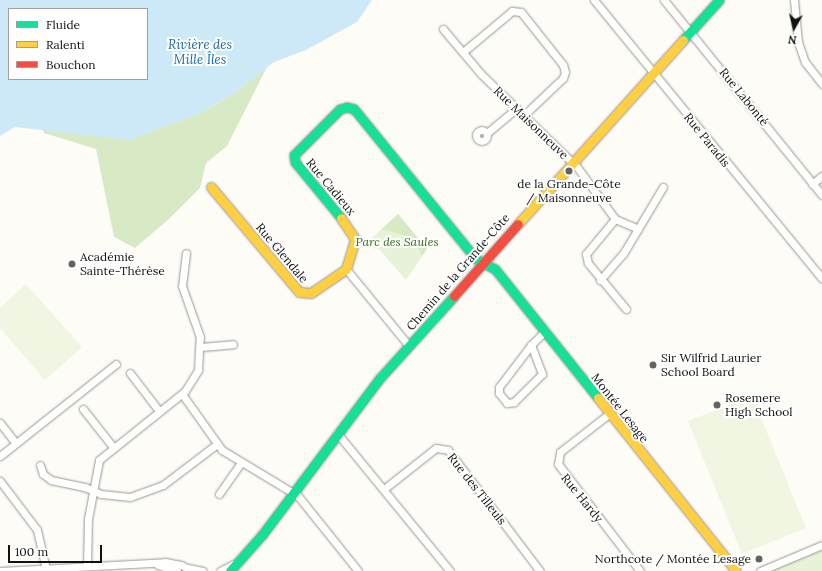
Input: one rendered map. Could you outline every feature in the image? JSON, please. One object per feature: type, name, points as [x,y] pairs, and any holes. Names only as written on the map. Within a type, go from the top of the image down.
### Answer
[{"type":"street","name":"Rue Paradis","points":[[594,0],[652,73],[822,279]]},
{"type":"street","name":"Rue Labonté","points":[[664,0],[822,195]]},
{"type":"street","name":"Chemin de la Grande-Côte","points":[[230,571],[238,563],[292,494],[337,433],[409,346],[571,162],[719,0]]},
{"type":"street","points":[[796,1],[798,42],[806,62],[822,84]]},
{"type":"street","points":[[463,52],[512,11],[521,12],[563,65],[566,72],[563,78],[523,116]]},
{"type":"street","name":"Rue Maisonneuve","points":[[443,30],[516,109],[571,162],[615,219],[638,229]]},
{"type":"street","name":"Rue Cadieux","points":[[346,269],[354,244],[353,232],[294,157],[298,148],[340,109],[347,106],[356,110],[476,259],[483,262]]},
{"type":"street","points":[[487,133],[516,109]]},
{"type":"street","points":[[812,184],[822,176]]},
{"type":"street","name":"Rue Glendale","points":[[212,187],[300,293],[311,293],[346,269]]},
{"type":"street","points":[[600,280],[617,262],[663,187]]},
{"type":"street","points":[[615,219],[586,254],[587,262],[600,280],[626,309]]},
{"type":"street","points":[[87,566],[87,531],[92,490],[98,463],[113,447],[182,394],[196,376],[201,347],[198,330],[182,288],[186,253]]},
{"type":"street","name":"Montée Lesage","points":[[483,262],[491,265],[736,571]]},
{"type":"street","points":[[346,269],[409,346]]},
{"type":"street","points":[[531,345],[542,374],[514,402],[507,403],[499,393],[499,387],[531,345],[545,331]]},
{"type":"street","points":[[201,347],[233,344]]},
{"type":"street","points":[[0,456],[15,442],[116,364]]},
{"type":"street","points":[[130,373],[159,411]]},
{"type":"street","points":[[182,394],[217,444],[240,464],[292,494],[358,571]]},
{"type":"street","points":[[83,410],[113,447]]},
{"type":"street","name":"Rue Hardy","points":[[610,413],[560,452],[558,464],[640,571]]},
{"type":"street","points":[[0,423],[15,442]]},
{"type":"street","points":[[337,433],[450,571]]},
{"type":"street","points":[[40,465],[48,478],[124,497],[147,493],[180,474],[217,444]]},
{"type":"street","name":"Rue des Tilleuls","points":[[384,489],[436,448],[448,450],[540,571]]},
{"type":"street","points":[[219,494],[240,464]]},
{"type":"street","points":[[0,481],[37,530],[46,568]]},
{"type":"street","points":[[760,571],[822,545]]},
{"type":"street","points":[[1,571],[46,568],[62,570],[87,566],[150,563],[172,563],[191,570],[203,571]]},
{"type":"street","points":[[150,563],[177,571]]},
{"type":"street","points":[[220,571],[238,563]]},
{"type":"green space","points":[[267,67],[227,146],[206,163],[200,188],[169,219],[135,248],[114,237],[96,149],[44,133],[42,128],[129,140],[200,113],[233,94]]},
{"type":"green space","name":"Parc des Saules","points":[[398,214],[427,249],[406,280],[379,249],[356,246],[357,241],[367,242]]},
{"type":"green space","points":[[398,214],[427,249],[422,256],[413,238],[382,229]]},
{"type":"green space","points":[[26,284],[82,347],[45,380],[0,328],[0,308]]},
{"type":"green space","points":[[752,396],[806,528],[742,554],[688,421]]},
{"type":"green space","points":[[822,545],[822,571],[760,571]]},
{"type":"water","name":"Rivière des Mille Îles","points":[[0,0],[372,0],[357,22],[306,50],[274,62],[233,94],[200,113],[129,140],[15,127],[0,136]]},
{"type":"traffic: fast","points":[[683,40],[719,0]]},
{"type":"traffic: fast","points":[[341,218],[295,162],[294,155],[340,109],[347,107],[354,109],[476,259],[495,269],[598,398]]},
{"type":"traffic: fast","points":[[230,571],[262,535],[380,378],[454,296]]},
{"type":"traffic: slow","points":[[518,224],[683,40]]},
{"type":"traffic: slow","points":[[211,187],[299,292],[311,293],[346,269],[355,239],[341,218]]},
{"type":"traffic: slow","points":[[598,398],[736,571]]},
{"type":"traffic: jam","points":[[454,296],[518,224]]},
{"type":"place","name":"de la Grande-Côte / Maisonneuve","points":[[569,171]]},
{"type":"place","name":"Académie Sainte-Thérèse","points":[[72,264]]},
{"type":"place","name":"Sir Wilfrid Laurier School Board","points":[[653,365]]},
{"type":"place","name":"Rosemere High School","points":[[717,405]]},
{"type":"place","name":"Northcote / Montée Lesage","points":[[759,559]]}]
